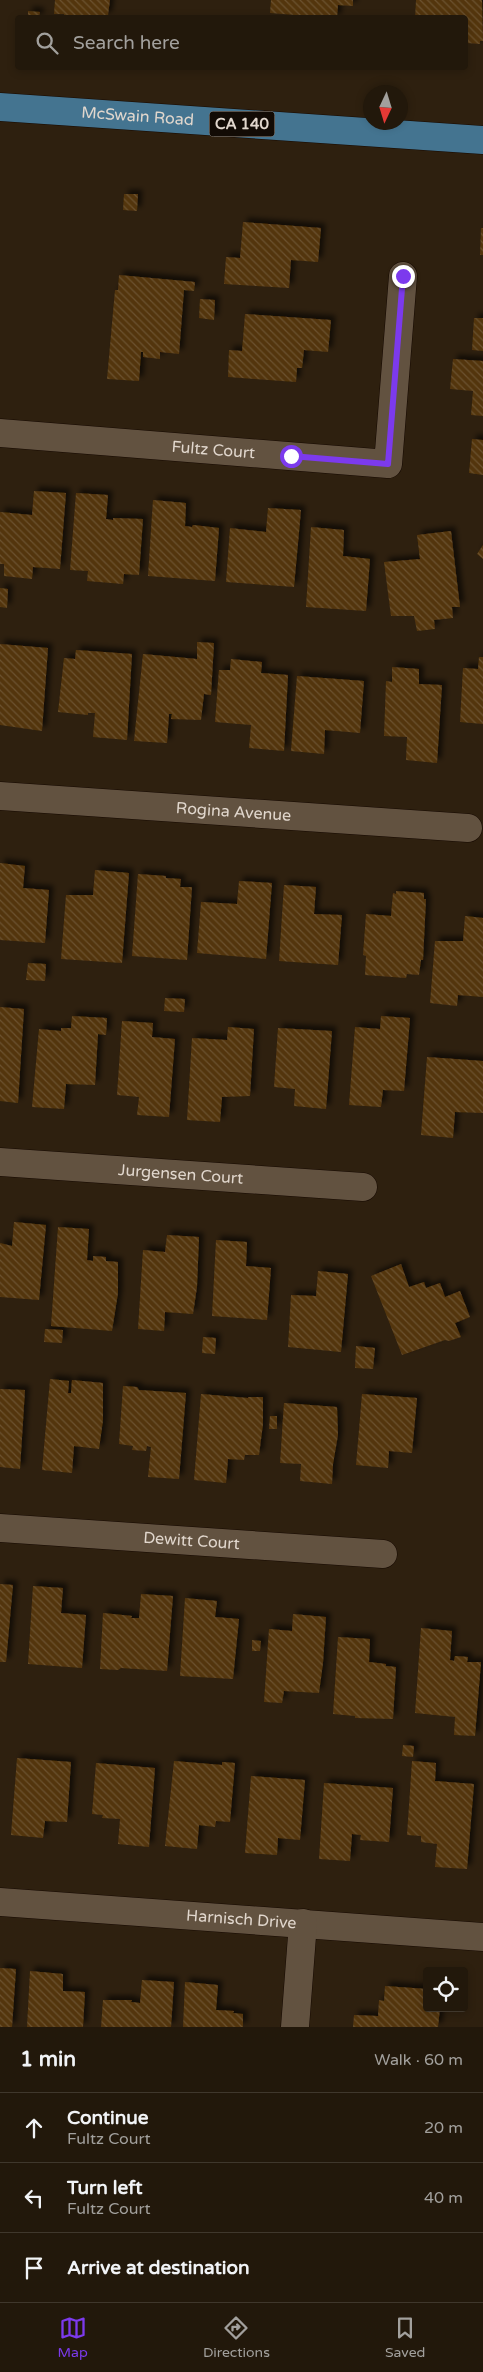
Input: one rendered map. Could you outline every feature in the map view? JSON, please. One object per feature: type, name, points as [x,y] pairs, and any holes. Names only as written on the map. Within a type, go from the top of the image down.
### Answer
[{"type":"main road","name":"McSwain Road","points":[[0,107],[483,140]]},
{"type":"street","name":"Fultz Court","points":[[0,433],[388,464],[403,276]]},
{"type":"street","name":"Rogina Avenue","points":[[0,796],[468,828]]},
{"type":"street","name":"Jurgensen Court","points":[[0,1162],[363,1187]]},
{"type":"street","name":"Dewitt Court","points":[[0,1528],[384,1554]]},
{"type":"street","name":"Harnisch Drive","points":[[0,1902],[483,1937]]},
{"type":"street","points":[[295,2027],[303,1923]]},
{"type":"building","points":[[55,0],[110,0],[108,15],[54,14]]},
{"type":"building","points":[[271,0],[353,0],[353,6],[338,5],[337,15],[270,13]]},
{"type":"building","points":[[416,0],[482,0],[483,41],[480,41],[480,44],[468,43],[468,15],[415,15]]},
{"type":"building","points":[[28,11],[40,12],[40,15],[28,15]]},
{"type":"building","points":[[124,194],[138,194],[137,211],[123,210]]},
{"type":"building","points":[[243,222],[321,228],[318,262],[291,260],[289,288],[224,284],[226,257],[240,258]]},
{"type":"building","points":[[481,228],[483,228],[483,255],[480,255]]},
{"type":"building","points":[[119,275],[195,282],[194,291],[184,290],[179,354],[160,352],[160,359],[143,357],[143,352],[141,352],[139,381],[107,379],[115,290],[118,290]]},
{"type":"building","points":[[200,299],[215,300],[214,320],[199,318]]},
{"type":"building","points":[[245,314],[331,320],[328,352],[304,350],[302,368],[297,368],[296,382],[228,377],[229,350],[242,351]]},
{"type":"building","points":[[474,318],[483,318],[483,351],[472,350]]},
{"type":"building","points":[[453,359],[483,361],[483,416],[471,415],[473,391],[450,389]]},
{"type":"building","points":[[472,439],[483,440],[483,475],[469,473]]},
{"type":"building","points":[[34,491],[66,493],[60,569],[33,567],[32,579],[4,576],[4,564],[0,564],[0,512],[32,515]]},
{"type":"building","points":[[76,493],[108,495],[106,519],[143,519],[139,575],[124,574],[123,584],[87,581],[88,571],[70,570]]},
{"type":"building","points":[[153,500],[186,503],[185,526],[219,528],[215,581],[148,576]]},
{"type":"building","points":[[268,508],[301,510],[294,587],[226,582],[230,528],[266,532]]},
{"type":"building","points":[[311,527],[344,530],[343,556],[370,559],[366,611],[306,607]]},
{"type":"building","points":[[451,531],[460,607],[452,607],[453,618],[434,620],[435,629],[417,631],[414,616],[391,616],[384,562],[420,559],[417,535]]},
{"type":"building","points":[[483,545],[483,559],[477,554]]},
{"type":"building","points":[[0,588],[8,589],[7,608],[0,607]]},
{"type":"building","points":[[197,642],[214,643],[211,695],[204,694],[201,720],[171,719],[172,714],[169,714],[167,743],[134,741],[143,654],[197,659]]},
{"type":"building","points":[[0,644],[48,648],[42,731],[0,725]]},
{"type":"building","points":[[76,650],[132,654],[127,740],[93,737],[95,713],[88,713],[88,715],[58,712],[64,658],[75,659]]},
{"type":"building","points":[[479,657],[483,657],[483,724],[460,722],[463,668],[478,669]]},
{"type":"building","points":[[231,659],[262,662],[261,673],[288,675],[284,751],[249,748],[251,725],[215,722],[219,670],[230,670]]},
{"type":"building","points":[[392,667],[419,669],[419,684],[442,685],[437,763],[406,760],[407,737],[384,736],[386,681],[392,682]]},
{"type":"building","points":[[297,676],[364,681],[360,733],[325,730],[324,754],[291,751]]},
{"type":"building","points":[[0,863],[25,866],[23,888],[49,890],[45,943],[0,940]]},
{"type":"building","points":[[95,870],[129,873],[122,963],[61,959],[66,895],[93,895]]},
{"type":"building","points":[[138,874],[181,879],[180,887],[192,887],[187,960],[132,956]]},
{"type":"building","points":[[239,881],[272,883],[266,959],[197,953],[201,902],[237,904]]},
{"type":"building","points":[[284,885],[316,887],[314,914],[342,915],[338,965],[279,961]]},
{"type":"building","points":[[396,891],[424,893],[424,899],[426,899],[423,960],[421,960],[419,975],[407,974],[406,978],[365,975],[366,956],[363,955],[366,914],[391,916],[393,893],[396,894]]},
{"type":"building","points":[[465,916],[483,918],[483,997],[458,995],[457,1006],[430,1003],[435,941],[463,941]]},
{"type":"building","points":[[28,963],[46,964],[45,981],[26,980]]},
{"type":"building","points":[[165,998],[185,999],[184,1012],[164,1011]]},
{"type":"building","points":[[0,1007],[24,1009],[18,1103],[0,1101]]},
{"type":"building","points":[[72,1016],[107,1018],[106,1035],[98,1034],[95,1085],[66,1084],[64,1109],[32,1107],[39,1029],[61,1031],[61,1028],[71,1028]]},
{"type":"building","points":[[381,1016],[410,1018],[404,1091],[383,1090],[381,1107],[349,1105],[355,1027],[380,1029]]},
{"type":"building","points":[[122,1021],[153,1023],[152,1037],[175,1039],[169,1117],[137,1115],[139,1097],[117,1095]]},
{"type":"building","points":[[228,1027],[254,1029],[250,1096],[222,1097],[220,1122],[187,1120],[192,1038],[227,1040]]},
{"type":"building","points":[[278,1028],[332,1031],[326,1109],[294,1106],[295,1089],[274,1087]]},
{"type":"building","points":[[427,1057],[483,1061],[483,1113],[455,1112],[453,1138],[421,1135]]},
{"type":"building","points":[[14,1222],[46,1225],[39,1300],[0,1297],[0,1243],[12,1246]]},
{"type":"building","points":[[58,1227],[89,1229],[87,1260],[93,1261],[93,1256],[106,1257],[106,1261],[118,1262],[118,1293],[112,1331],[51,1326]]},
{"type":"building","points":[[167,1235],[199,1237],[197,1287],[193,1314],[165,1312],[164,1331],[138,1329],[143,1250],[165,1252]]},
{"type":"building","points":[[216,1240],[247,1242],[246,1266],[271,1268],[267,1320],[212,1316]]},
{"type":"building","points":[[401,1264],[409,1287],[424,1282],[426,1288],[440,1283],[445,1297],[460,1291],[470,1317],[455,1323],[461,1337],[449,1341],[445,1340],[402,1355],[371,1276]]},
{"type":"building","points":[[318,1271],[348,1274],[341,1352],[288,1347],[291,1295],[316,1296]]},
{"type":"building","points":[[45,1329],[63,1330],[62,1343],[44,1342]]},
{"type":"building","points":[[203,1337],[216,1338],[215,1354],[202,1353]]},
{"type":"building","points":[[356,1346],[375,1348],[373,1369],[355,1368]]},
{"type":"building","points":[[50,1379],[69,1381],[68,1393],[71,1393],[72,1380],[103,1383],[103,1420],[99,1449],[74,1446],[72,1473],[42,1470]]},
{"type":"building","points":[[123,1386],[137,1387],[139,1390],[186,1393],[179,1479],[148,1477],[151,1447],[147,1446],[146,1451],[132,1450],[133,1446],[119,1444]]},
{"type":"building","points":[[0,1389],[25,1390],[20,1469],[0,1467]]},
{"type":"building","points":[[201,1394],[248,1398],[263,1397],[263,1424],[259,1455],[245,1455],[244,1460],[228,1459],[226,1483],[194,1480]]},
{"type":"building","points":[[362,1394],[417,1398],[412,1453],[389,1451],[388,1468],[356,1465]]},
{"type":"building","points":[[284,1403],[337,1407],[338,1435],[332,1484],[300,1481],[301,1464],[280,1463]]},
{"type":"building","points":[[270,1416],[277,1416],[277,1429],[269,1429]]},
{"type":"building","points":[[0,1584],[13,1585],[6,1662],[0,1662]]},
{"type":"building","points":[[33,1586],[63,1588],[61,1613],[86,1615],[82,1668],[28,1664]]},
{"type":"building","points":[[141,1594],[173,1596],[167,1671],[121,1668],[118,1670],[100,1669],[103,1613],[139,1618]]},
{"type":"building","points":[[185,1598],[217,1601],[215,1617],[239,1619],[233,1679],[180,1676]]},
{"type":"building","points":[[293,1614],[326,1617],[319,1693],[284,1691],[282,1703],[264,1702],[269,1629],[292,1631]]},
{"type":"building","points":[[421,1628],[452,1631],[450,1660],[454,1661],[455,1656],[468,1657],[467,1662],[481,1662],[475,1736],[454,1735],[455,1717],[415,1713]]},
{"type":"building","points":[[338,1637],[370,1639],[369,1662],[396,1667],[393,1719],[355,1718],[355,1716],[333,1714]]},
{"type":"building","points":[[252,1640],[261,1641],[260,1651],[252,1651]]},
{"type":"building","points":[[403,1745],[414,1746],[413,1757],[402,1756]]},
{"type":"building","points":[[17,1758],[71,1762],[67,1822],[45,1821],[43,1838],[11,1835]]},
{"type":"building","points":[[174,1761],[222,1765],[222,1762],[235,1763],[230,1822],[216,1821],[215,1827],[199,1825],[197,1849],[165,1846]]},
{"type":"building","points":[[412,1761],[436,1763],[435,1781],[474,1784],[467,1869],[435,1867],[437,1844],[421,1842],[421,1836],[407,1835]]},
{"type":"building","points":[[96,1763],[155,1768],[149,1847],[118,1844],[120,1819],[102,1818],[103,1815],[92,1814]]},
{"type":"building","points":[[251,1776],[305,1780],[300,1840],[278,1838],[277,1855],[245,1853]]},
{"type":"building","points":[[324,1783],[393,1788],[389,1842],[360,1840],[361,1835],[352,1834],[350,1861],[319,1859]]},
{"type":"building","points":[[0,1968],[16,1969],[12,2027],[0,2027]]},
{"type":"building","points":[[30,1971],[63,1974],[63,1991],[85,1992],[83,2027],[27,2027]]},
{"type":"building","points":[[142,1980],[174,1982],[171,2027],[101,2027],[103,2000],[132,2000],[131,2002],[140,2003]]},
{"type":"building","points":[[185,1982],[218,1985],[216,2010],[234,2011],[233,2013],[243,2014],[243,2027],[183,2027]]},
{"type":"building","points":[[385,1986],[423,1989],[423,2012],[440,2012],[438,2027],[353,2027],[354,2015],[378,2016],[379,2000],[384,2001]]},
{"type":"route","points":[[291,456],[388,464],[403,276]]}]
